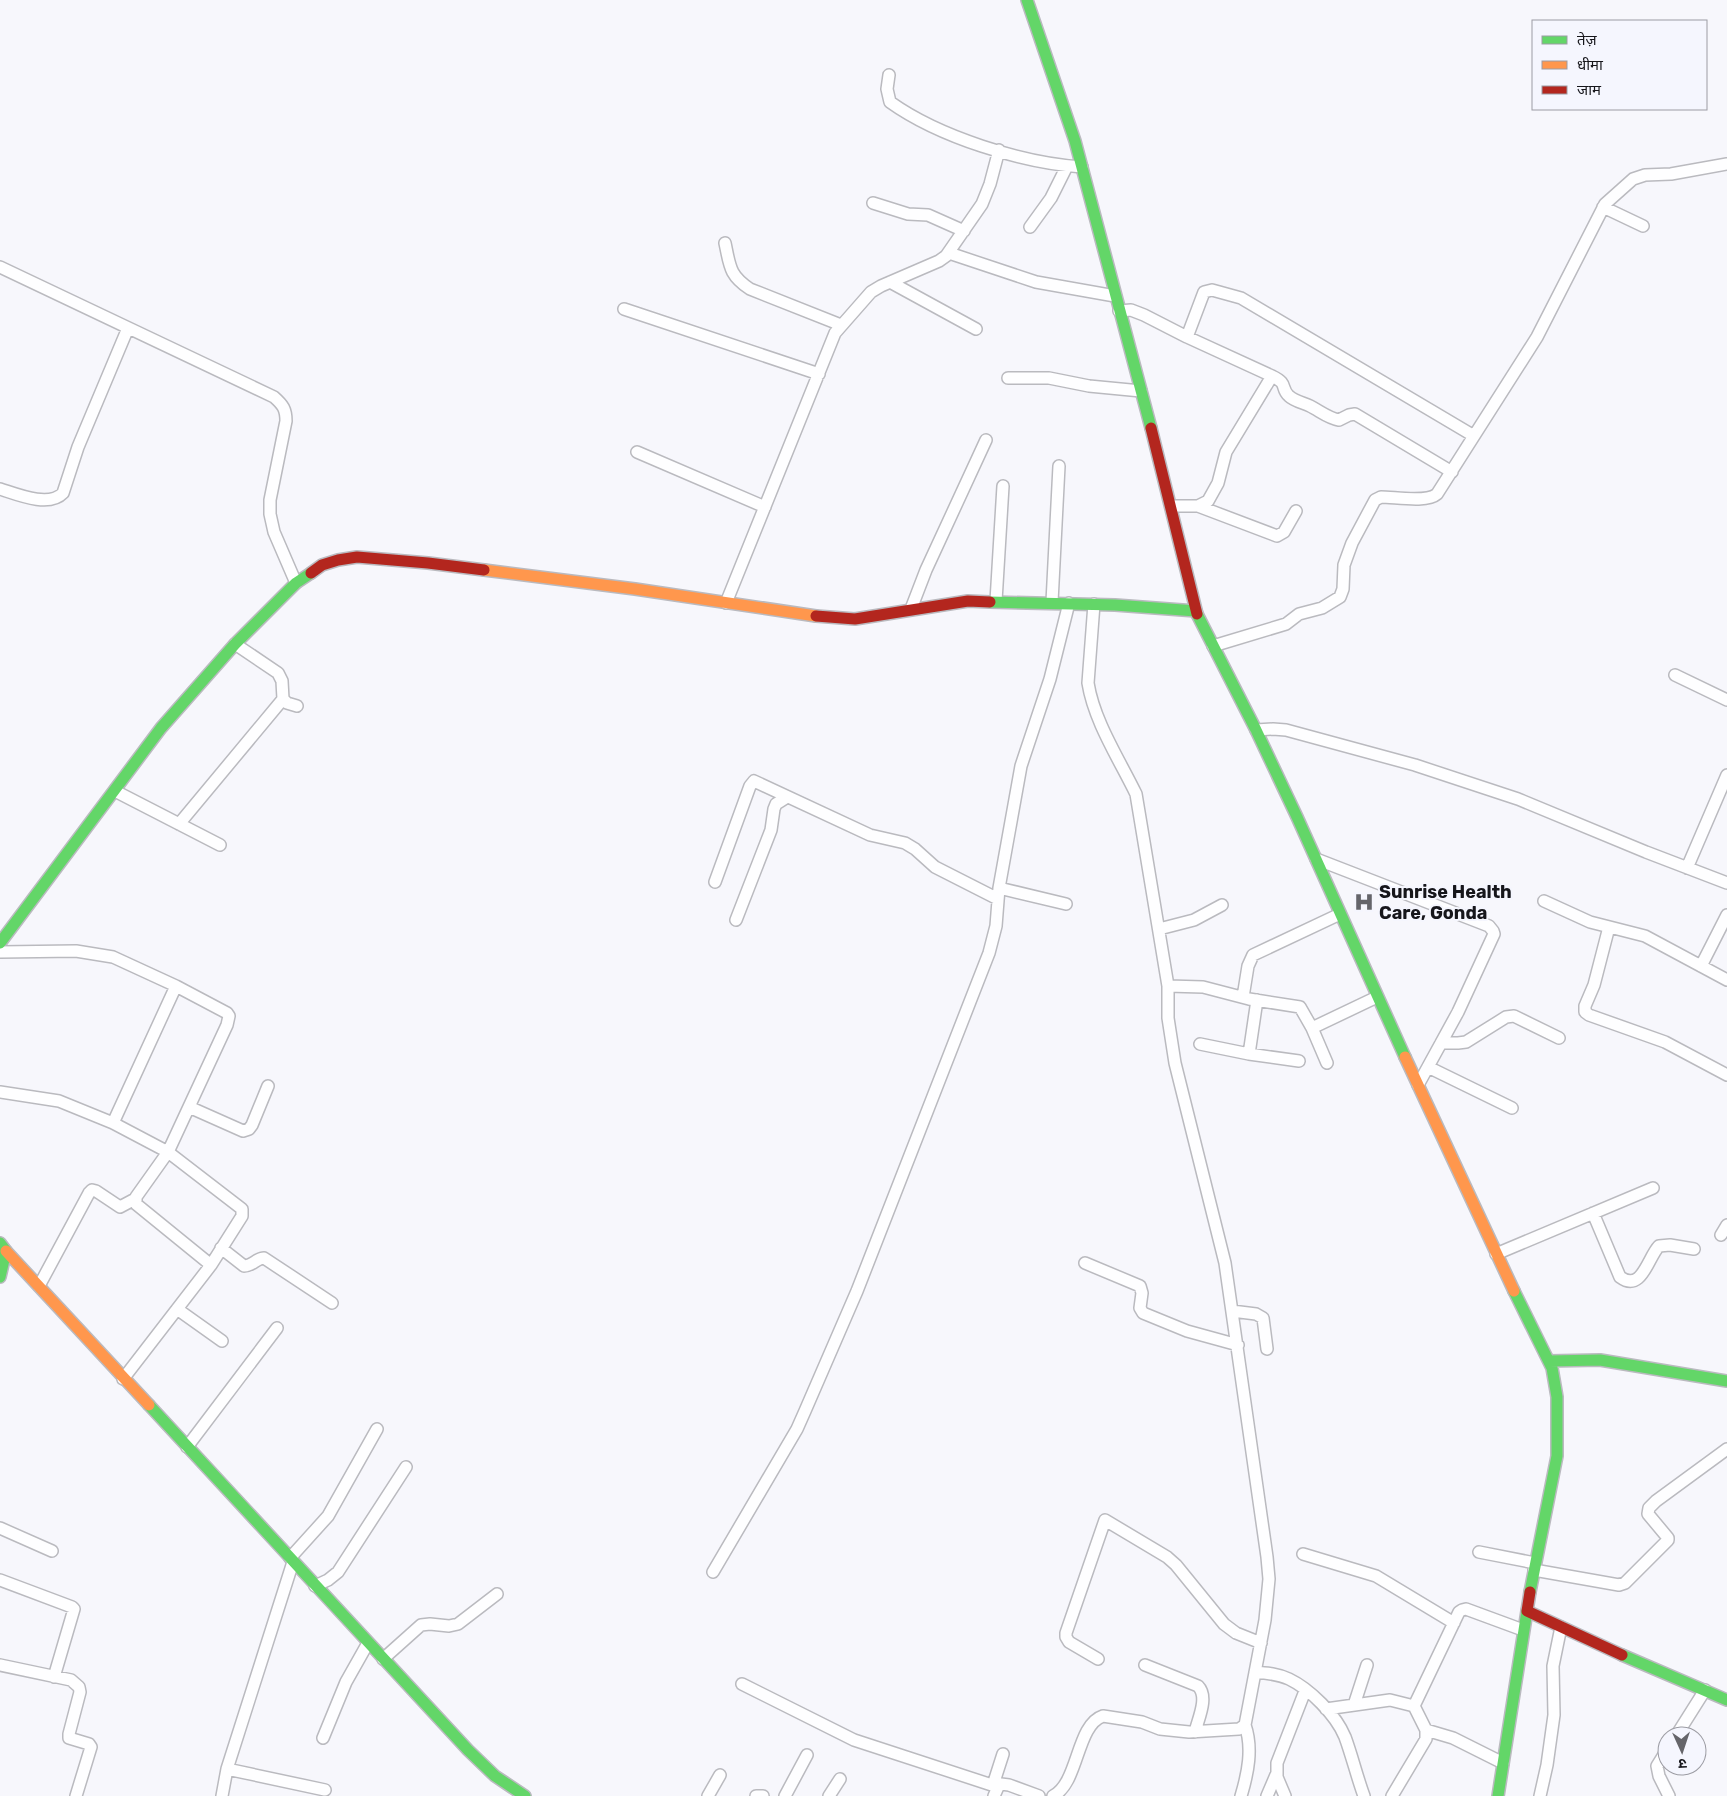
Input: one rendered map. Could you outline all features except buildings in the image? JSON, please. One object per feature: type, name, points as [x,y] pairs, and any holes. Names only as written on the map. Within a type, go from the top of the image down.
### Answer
[{"type":"main road","points":[[1027,0],[1075,141],[1171,506],[1196,612],[1256,730],[1377,997],[1554,1376],[1557,1397],[1557,1456],[1534,1566],[1498,1796]]},
{"type":"main road","points":[[0,943],[161,728],[235,644],[296,583],[322,565],[338,560],[357,557],[377,558],[635,589],[813,616],[856,619],[968,601],[1094,604],[1196,612]]},
{"type":"main road","points":[[3,1247],[468,1750],[495,1776],[525,1796]]},
{"type":"main road","points":[[0,1277],[3,1247]]},
{"type":"main road","points":[[1549,1362],[1600,1360],[1727,1381]]},
{"type":"main road","points":[[1527,1611],[1612,1651],[1727,1700]]},
{"type":"street","points":[[889,75],[888,96],[890,102],[900,109],[955,136],[1054,164],[1082,167]]},
{"type":"street","points":[[726,603],[835,333],[871,292],[939,261],[949,253],[982,204],[990,184],[999,150]]},
{"type":"street","points":[[1213,646],[1286,624],[1299,614],[1322,608],[1340,597],[1343,589],[1344,565],[1352,543],[1375,500],[1381,497],[1433,498],[1452,472],[1537,337],[1603,207],[1622,187],[1633,179],[1645,175],[1671,174],[1727,164]]},
{"type":"street","points":[[1030,227],[1051,198],[1067,166]]},
{"type":"street","points":[[873,203],[908,214],[928,215],[964,232]]},
{"type":"street","points":[[1603,207],[1643,226]]},
{"type":"street","points":[[725,243],[730,269],[739,282],[841,325]]},
{"type":"street","points":[[949,253],[1036,282],[1115,296]]},
{"type":"street","points":[[0,267],[274,397],[282,404],[286,410],[286,421],[270,500],[270,514],[274,532],[296,583]]},
{"type":"street","points":[[890,282],[976,328]]},
{"type":"street","points":[[1188,337],[1204,292],[1212,290],[1241,298],[1474,436]]},
{"type":"street","points":[[624,309],[819,374]]},
{"type":"street","points":[[1119,311],[1135,312],[1281,380],[1287,395],[1330,418],[1339,420],[1355,414],[1452,472]]},
{"type":"street","points":[[0,489],[34,499],[53,499],[63,494],[78,447],[128,328]]},
{"type":"street","points":[[1198,506],[1208,501],[1212,495],[1218,483],[1226,452],[1272,376]]},
{"type":"street","points":[[1008,378],[1048,378],[1089,386],[1141,391]]},
{"type":"street","points":[[911,609],[926,570],[986,440]]},
{"type":"street","points":[[637,452],[765,507]]},
{"type":"street","points":[[1052,602],[1059,466]]},
{"type":"street","points":[[996,601],[1002,486]]},
{"type":"street","points":[[1171,506],[1198,506],[1277,536],[1284,532],[1296,511]]},
{"type":"street","points":[[713,1572],[797,1429],[857,1291],[989,953],[996,926],[998,894],[1021,766],[1050,680],[1069,603]]},
{"type":"street","points":[[1094,604],[1088,682],[1090,693],[1098,718],[1136,794],[1168,986],[1168,1018],[1175,1063],[1225,1263],[1256,1474],[1269,1580],[1265,1620],[1244,1725],[1250,1748],[1247,1776],[1241,1796]]},
{"type":"street","points":[[235,644],[278,673],[282,681],[283,698],[287,703],[297,706]]},
{"type":"street","points":[[1676,676],[1727,700]]},
{"type":"street","points":[[179,824],[283,698]]},
{"type":"street","points":[[1256,730],[1273,728],[1286,730],[1415,764],[1518,799],[1727,883]]},
{"type":"street","points":[[1687,868],[1727,775]]},
{"type":"street","points":[[715,882],[751,782],[756,782],[870,835],[910,846],[935,867],[998,894],[1066,904]]},
{"type":"street","points":[[115,790],[220,845]]},
{"type":"street","points":[[736,920],[771,830],[776,804],[787,797]]},
{"type":"street","points":[[1316,859],[1492,928],[1494,934],[1458,1012],[1418,1085]]},
{"type":"street","points":[[1544,901],[1590,922],[1645,936],[1727,980]]},
{"type":"street","points":[[1159,929],[1194,920],[1222,905]]},
{"type":"street","points":[[1243,997],[1248,966],[1253,955],[1340,914]]},
{"type":"street","points":[[1701,966],[1727,915]]},
{"type":"street","points":[[1609,927],[1594,985],[1584,1006],[1585,1012],[1665,1042],[1727,1075]]},
{"type":"street","points":[[0,952],[76,951],[113,957],[176,986],[227,1013],[229,1016],[227,1025],[168,1152],[136,1199],[120,1207],[92,1190],[39,1286]]},
{"type":"street","points":[[113,1123],[176,986]]},
{"type":"street","points":[[1168,986],[1203,987],[1257,1000],[1300,1007],[1312,1028],[1327,1063]]},
{"type":"street","points":[[1312,1028],[1377,997]]},
{"type":"street","points":[[1249,1054],[1257,1000]]},
{"type":"street","points":[[1441,1043],[1458,1044],[1466,1042],[1510,1016],[1519,1018],[1559,1038]]},
{"type":"street","points":[[1200,1044],[1249,1054],[1299,1061]]},
{"type":"street","points":[[1428,1066],[1512,1108]]},
{"type":"street","points":[[189,1107],[243,1131],[247,1130],[252,1126],[268,1086]]},
{"type":"street","points":[[0,1092],[59,1101],[113,1123],[168,1152],[242,1209],[243,1212],[240,1220],[211,1265],[123,1379]]},
{"type":"street","points":[[1496,1254],[1653,1188]]},
{"type":"street","points":[[136,1199],[136,1204],[211,1265]]},
{"type":"street","points":[[1592,1213],[1620,1277],[1624,1280],[1634,1280],[1641,1276],[1659,1246],[1670,1245],[1694,1249]]},
{"type":"street","points":[[222,1248],[244,1266],[264,1258],[332,1303]]},
{"type":"street","points":[[1085,1263],[1140,1286],[1142,1293],[1140,1308],[1143,1313],[1188,1331],[1238,1345]]},
{"type":"street","points":[[177,1309],[222,1341]]},
{"type":"street","points":[[1232,1311],[1256,1314],[1263,1318],[1267,1349]]},
{"type":"street","points":[[187,1447],[277,1328]]},
{"type":"street","points":[[222,1796],[227,1769],[292,1560],[328,1516],[377,1429]]},
{"type":"street","points":[[1479,1552],[1619,1585],[1625,1583],[1668,1540],[1648,1514],[1649,1508],[1656,1500],[1727,1449]]},
{"type":"street","points":[[315,1586],[328,1580],[338,1572],[406,1467]]},
{"type":"street","points":[[1098,1659],[1069,1642],[1066,1638],[1066,1633],[1105,1520],[1176,1564],[1224,1624],[1236,1633],[1261,1643]]},
{"type":"street","points":[[0,1528],[52,1551]]},
{"type":"street","points":[[1303,1554],[1376,1576],[1454,1623]]},
{"type":"street","points":[[0,1580],[74,1609],[54,1677]]},
{"type":"street","points":[[383,1659],[421,1625],[448,1626],[458,1624],[497,1594]]},
{"type":"street","points":[[1414,1706],[1459,1612],[1466,1609],[1524,1630]]},
{"type":"street","points":[[1540,1796],[1547,1765],[1554,1715],[1554,1666],[1560,1627]]},
{"type":"street","points":[[323,1738],[346,1682],[368,1643]]},
{"type":"street","points":[[0,1665],[71,1680],[79,1686],[80,1692],[68,1734],[69,1738],[89,1744],[91,1747],[76,1796]]},
{"type":"street","points":[[1146,1665],[1202,1689],[1204,1698],[1195,1732]]},
{"type":"street","points":[[1354,1705],[1367,1665]]},
{"type":"street","points":[[1255,1672],[1271,1673],[1290,1680],[1318,1700],[1326,1709],[1344,1736],[1364,1796]]},
{"type":"street","points":[[742,1684],[848,1738],[995,1789]]},
{"type":"street","points":[[1682,1726],[1704,1690]]},
{"type":"street","points":[[1267,1796],[1276,1775],[1277,1763],[1305,1691]]},
{"type":"street","points":[[1326,1709],[1390,1700],[1414,1706],[1426,1730],[1426,1738],[1392,1796]]},
{"type":"street","points":[[1053,1796],[1059,1791],[1069,1775],[1090,1726],[1097,1718],[1103,1716],[1142,1722],[1160,1729],[1195,1732],[1239,1729],[1244,1725]]},
{"type":"street","points":[[1426,1730],[1453,1738],[1503,1763]]},
{"type":"street","points":[[995,1789],[1003,1754]]},
{"type":"street","points":[[785,1796],[807,1755]]},
{"type":"street","points":[[227,1769],[325,1790]]},
{"type":"street","points":[[708,1796],[720,1775]]},
{"type":"street","points":[[1276,1775],[1285,1796]]},
{"type":"street","points":[[1659,1776],[1669,1796]]},
{"type":"street","points":[[829,1796],[840,1779]]},
{"type":"street","points":[[995,1789],[1001,1784],[1009,1785],[1039,1796]]},
{"type":"street","points":[[756,1796],[763,1796]]},
{"type":"traffic: fast","points":[[1027,0],[1075,141],[1151,428]]},
{"type":"traffic: fast","points":[[0,943],[161,728],[235,644],[296,583],[311,573]]},
{"type":"traffic: fast","points":[[990,602],[1115,605],[1196,611]]},
{"type":"traffic: fast","points":[[1197,614],[1256,730],[1297,817],[1405,1057]]},
{"type":"traffic: fast","points":[[0,1243],[6,1251],[0,1277]]},
{"type":"traffic: fast","points":[[1514,1291],[1552,1368],[1557,1397],[1557,1456],[1530,1592]]},
{"type":"traffic: fast","points":[[1549,1361],[1600,1360],[1727,1381]]},
{"type":"traffic: fast","points":[[149,1405],[468,1750],[495,1776],[525,1796]]},
{"type":"traffic: fast","points":[[1498,1796],[1527,1611]]},
{"type":"traffic: fast","points":[[1622,1655],[1727,1700]]},
{"type":"traffic: slow","points":[[484,570],[635,589],[816,616]]},
{"type":"traffic: slow","points":[[1405,1057],[1514,1291]]},
{"type":"traffic: slow","points":[[6,1251],[149,1405]]},
{"type":"traffic: jam","points":[[1151,428],[1197,614]]},
{"type":"traffic: jam","points":[[311,573],[322,565],[357,557],[484,570]]},
{"type":"traffic: jam","points":[[816,616],[855,619],[968,601],[990,602]]},
{"type":"traffic: jam","points":[[1530,1592],[1527,1611],[1622,1655]]},
{"type":"place","name":"Sunrise Health Care, Gonda","points":[[1364,902]]}]
